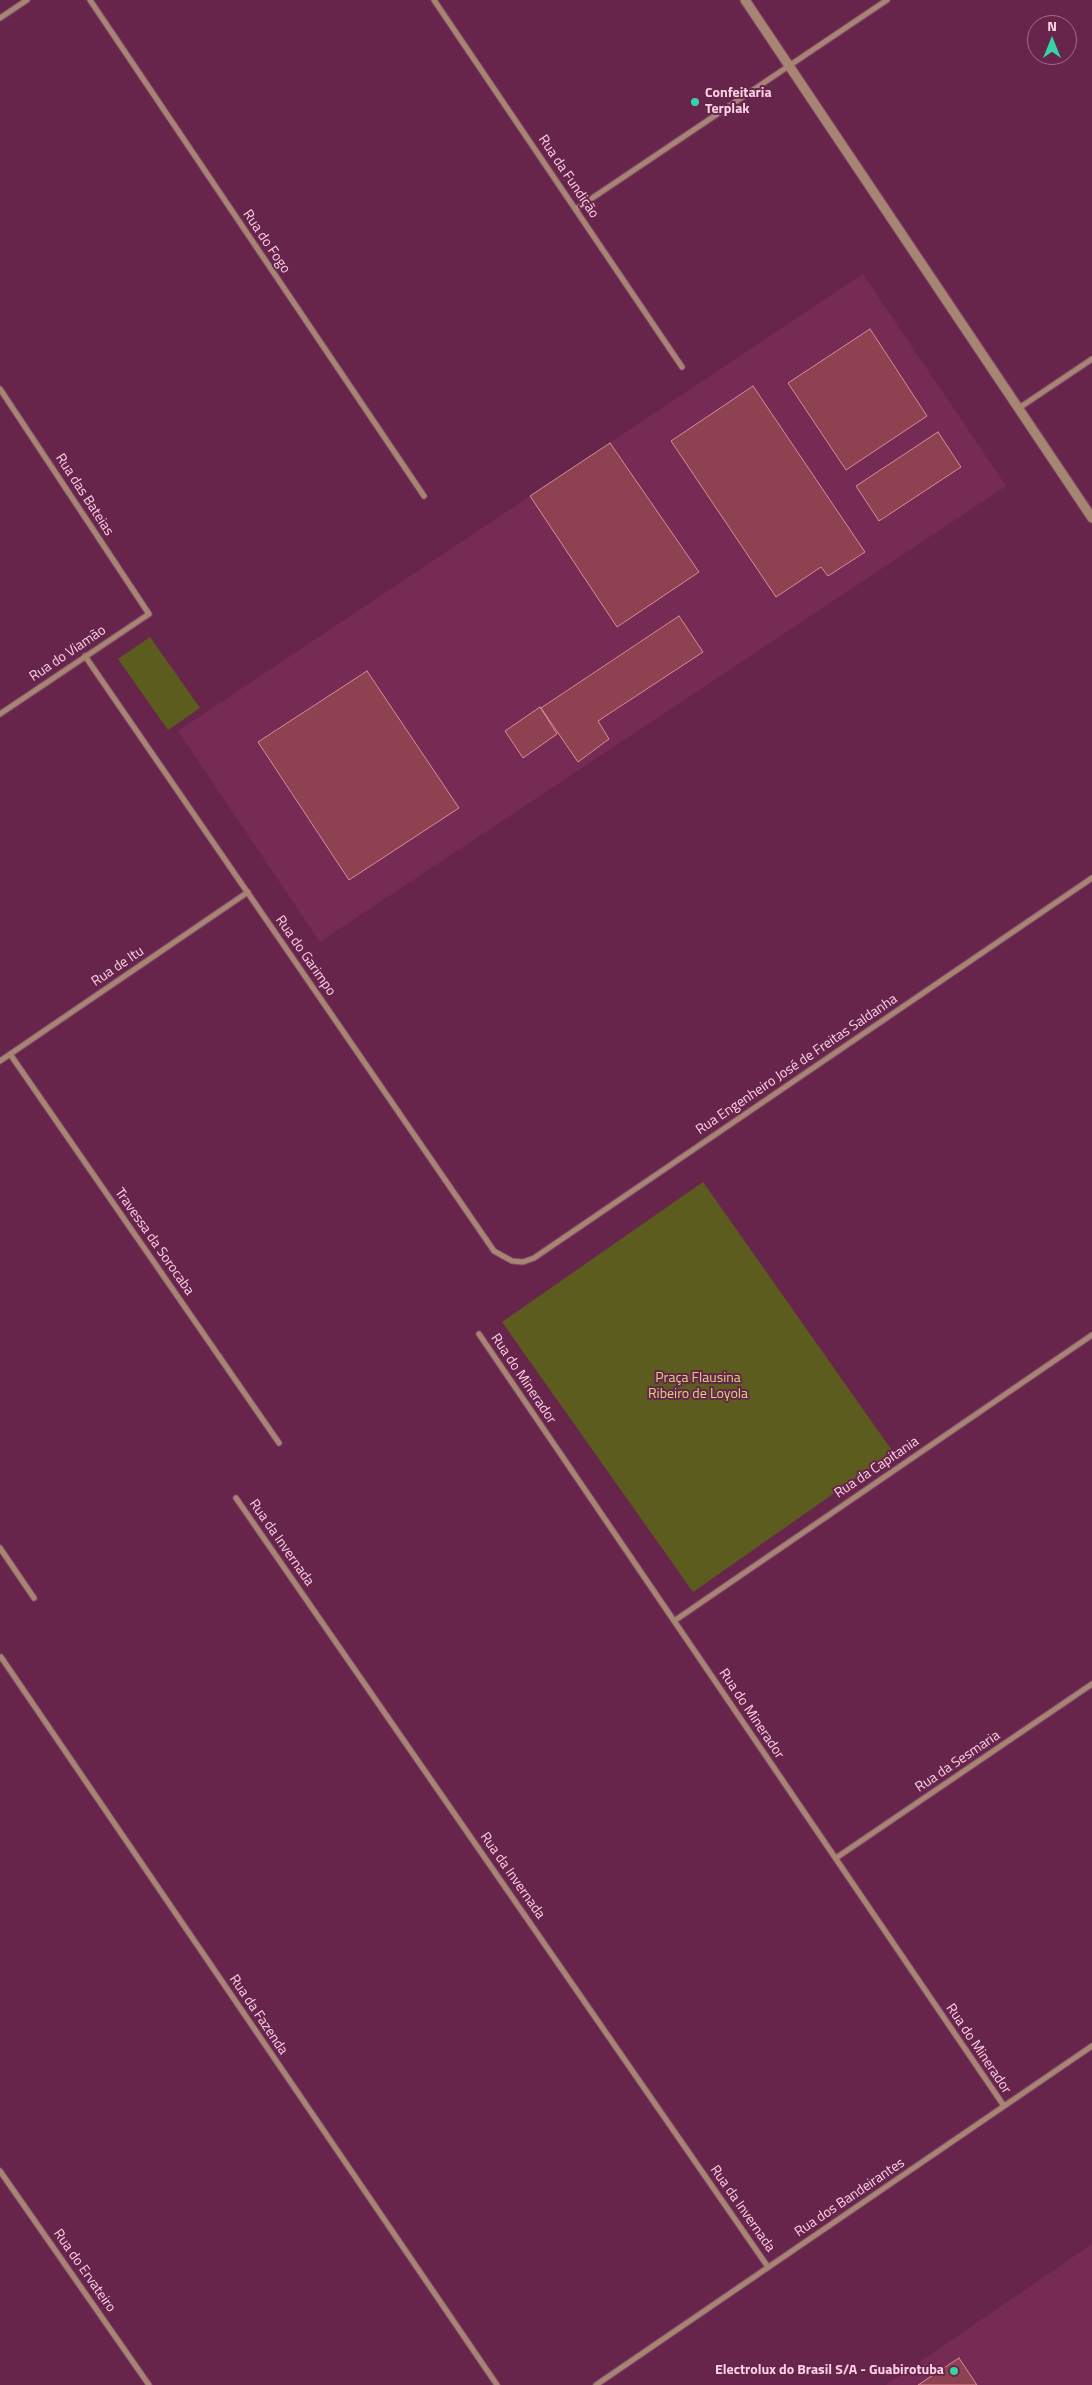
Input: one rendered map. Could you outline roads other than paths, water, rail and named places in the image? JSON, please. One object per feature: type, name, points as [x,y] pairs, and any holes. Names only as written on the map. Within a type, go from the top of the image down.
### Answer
[{"type":"street","points":[[0,18],[27,0]]},
{"type":"street","name":"Rua do Fogo","points":[[90,0],[424,496]]},
{"type":"street","name":"Rua da Fundição","points":[[434,0],[682,367]]},
{"type":"street","points":[[745,0],[1092,518]]},
{"type":"street","points":[[576,209],[887,0]]},
{"type":"street","points":[[1019,408],[1092,359]]},
{"type":"street","name":"Rua das Bateias","points":[[0,389],[149,614]]},
{"type":"street","name":"Rua do Viamão","points":[[0,714],[149,614]]},
{"type":"street","name":"Rua do Garimpo","points":[[85,656],[494,1251],[512,1261]]},
{"type":"street","name":"Rua Engenheiro José de Freitas Saldanha","points":[[512,1261],[523,1262],[534,1258],[1092,878]]},
{"type":"street","name":"Rua de Itu","points":[[0,1061],[248,892]]},
{"type":"street","name":"Travessa da Sorocaba","points":[[10,1054],[280,1443]]},
{"type":"street","name":"Rua do Minerador","points":[[479,1334],[1004,2106]]},
{"type":"street","name":"Rua da Capitania","points":[[674,1621],[1092,1335]]},
{"type":"street","name":"Rua da Invernada","points":[[236,1498],[768,2267]]},
{"type":"street","points":[[0,1548],[34,1598]]},
{"type":"street","name":"Rua da Fazenda","points":[[1,1657],[498,2385]]},
{"type":"street","name":"Rua da Sesmaria","points":[[836,1858],[1092,1684]]},
{"type":"street","name":"Rua dos Bandeirantes","points":[[596,2385],[1092,2046]]},
{"type":"street","name":"Rua do Ervateiro","points":[[0,2171],[149,2385]]},
{"type":"place","name":"Confeitaria Terplak","points":[[695,102]]},
{"type":"place","name":"Electrolux do Brasil S/A - Guabirotuba","points":[[954,2371]]},
{"type":"park label","name":"Praça Flausina Ribeiro de Loyola","points":[[698,1388]]}]
